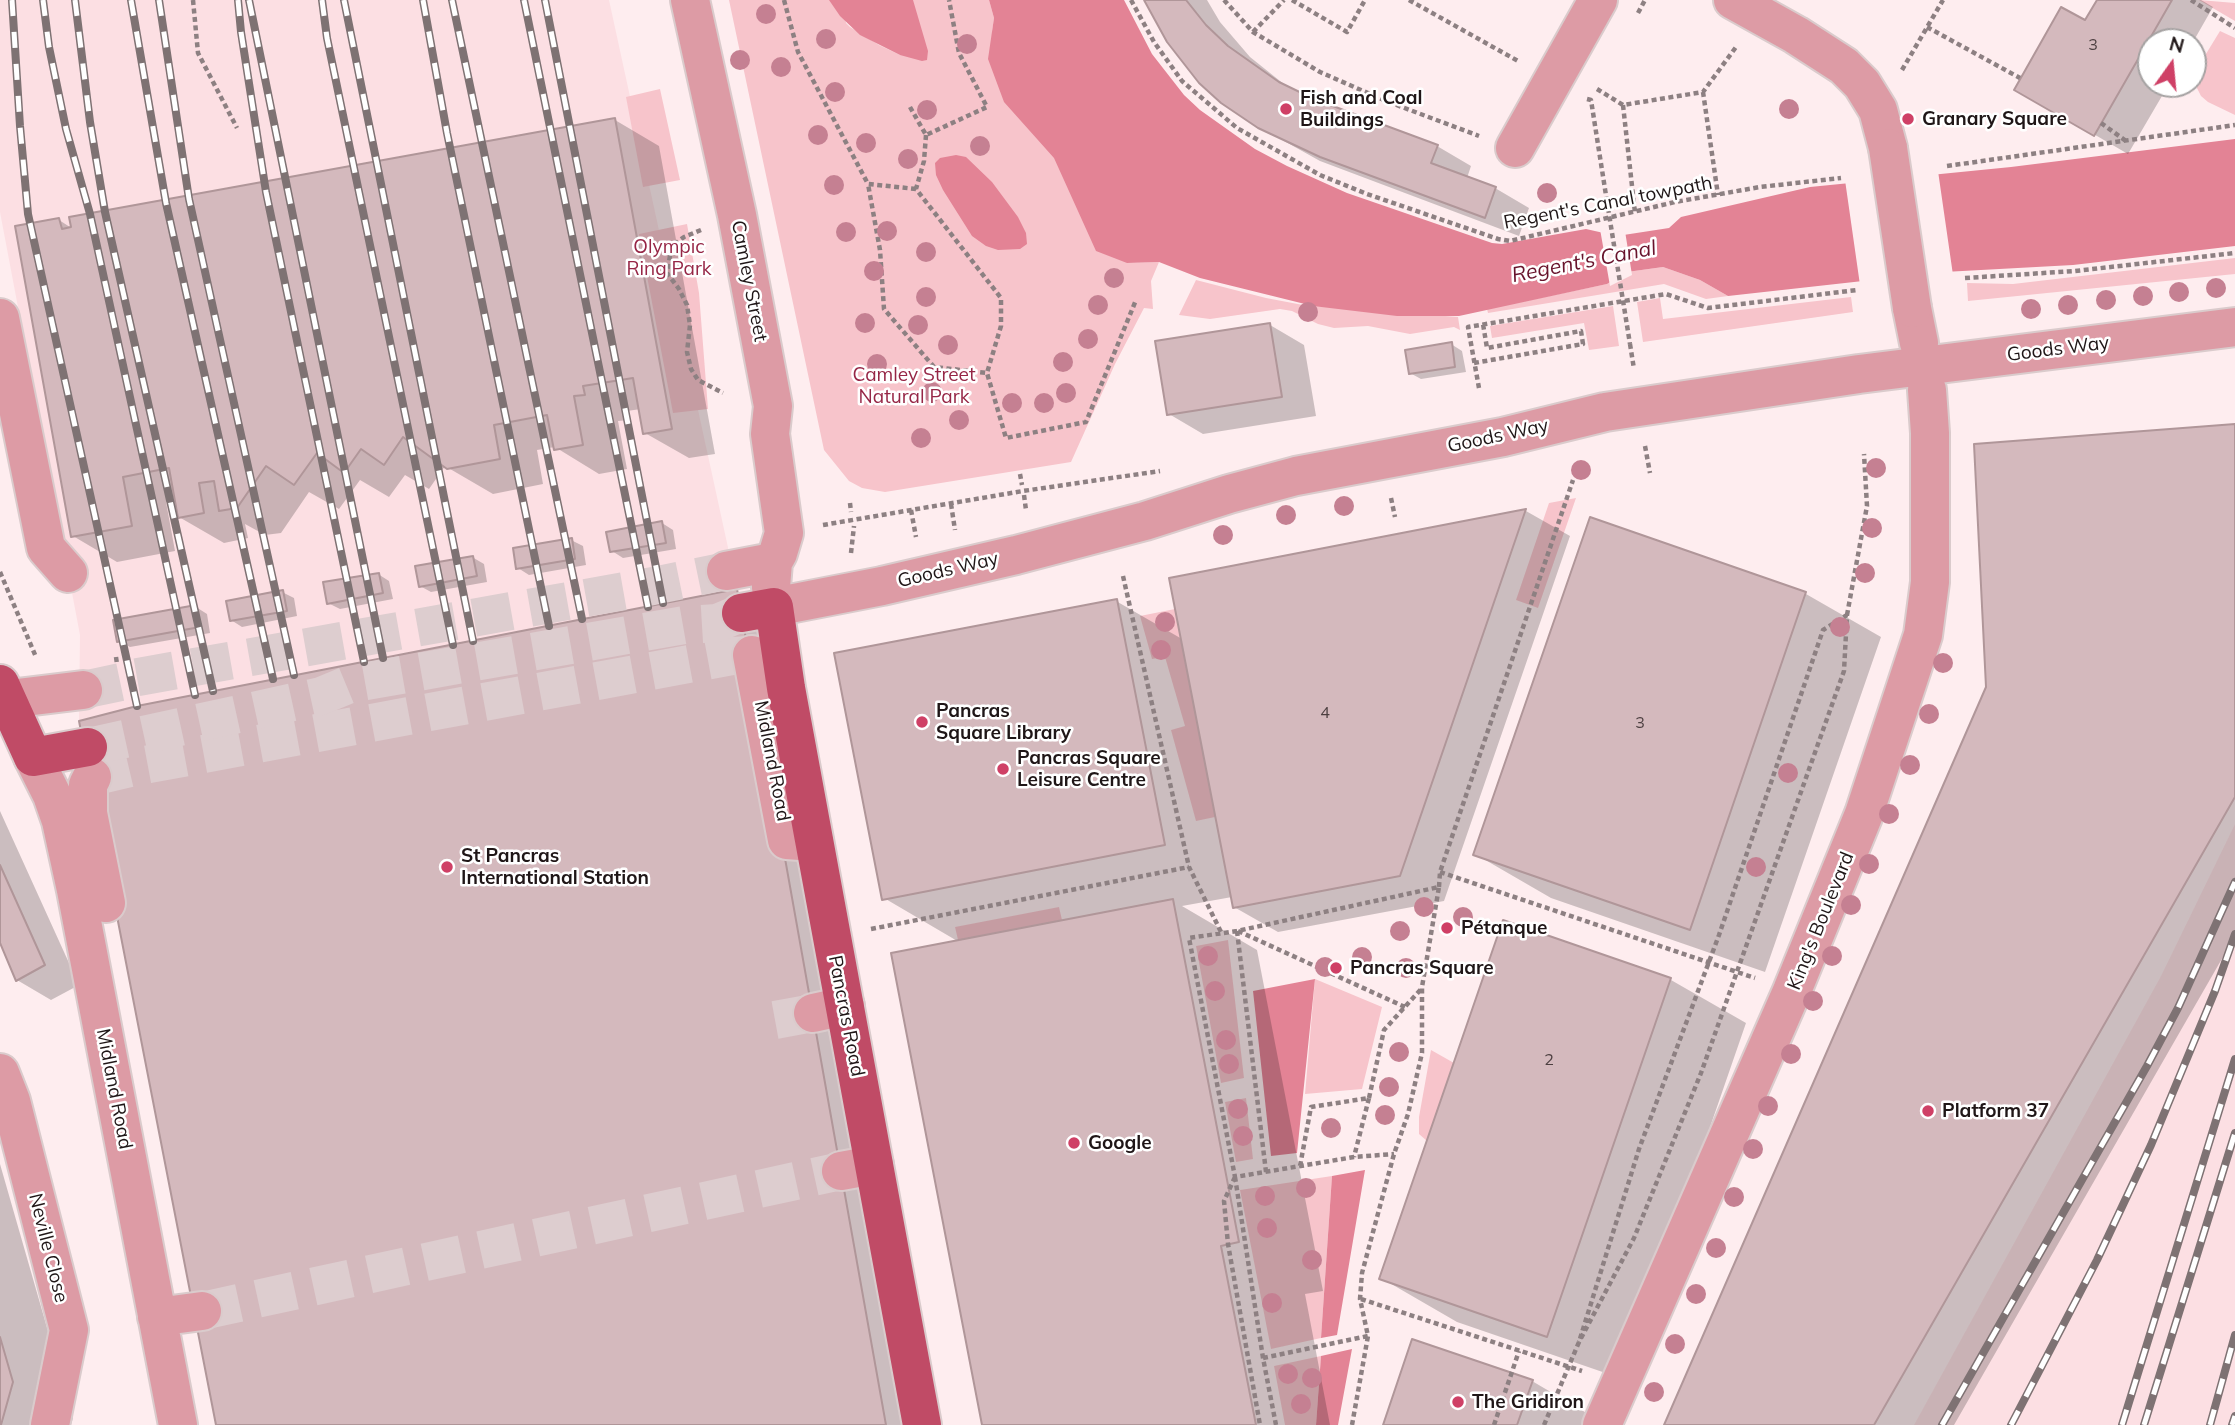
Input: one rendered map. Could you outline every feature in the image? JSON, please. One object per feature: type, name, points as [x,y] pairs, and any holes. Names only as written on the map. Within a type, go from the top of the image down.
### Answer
[{"type":"main road","name":"Pancras Road","points":[[757,610],[786,688],[814,842],[829,1009],[857,1168],[922,1425]]},
{"type":"main road","points":[[4,692],[33,757],[90,762]]},
{"type":"street","name":"Camley Street","points":[[690,0],[737,215],[773,406],[770,434],[784,533],[773,562]]},
{"type":"street","points":[[1515,148],[1598,0]]},
{"type":"street","points":[[1746,7],[1822,50],[1844,66],[1862,84],[1878,110],[1888,148],[1916,325]]},
{"type":"street","points":[[0,318],[46,548],[68,573]]},
{"type":"street","name":"Goods Way","points":[[757,610],[882,586],[1016,555],[1145,521],[1296,476],[1503,437],[1605,412],[1859,374],[2235,327]]},
{"type":"street","name":"King's Boulevard","points":[[1602,1425],[1792,991],[1864,814],[1923,635],[1930,582],[1930,433],[1927,390]]},
{"type":"street","points":[[726,571],[773,562]]},
{"type":"street","name":"Pancras Road","points":[[757,610],[771,587],[773,562]]},
{"type":"street","name":"Midland Road","points":[[752,655],[787,840],[814,842]]},
{"type":"street","points":[[4,692],[83,690]]},
{"type":"street","name":"Midland Road","points":[[33,757],[61,821],[180,1314],[178,1425]]},
{"type":"street","name":"Midland Road","points":[[90,762],[88,813],[202,1425]]},
{"type":"street","name":"Neville Close","points":[[0,1073],[12,1101],[69,1330],[50,1425]]},
{"type":"path","points":[[193,0],[198,53],[237,128]]},
{"type":"path","points":[[784,0],[799,52],[868,184],[880,250],[884,309],[934,367],[987,373]]},
{"type":"path","points":[[926,135],[986,107],[959,53],[949,0]]},
{"type":"path","name":"Regent's Canal towpath","points":[[1131,0],[1154,43],[1182,81],[1237,128],[1320,175],[1498,239],[1510,241],[1675,202],[1840,178]]},
{"type":"path","points":[[1224,0],[1253,32],[1346,85],[1443,124],[1515,148]]},
{"type":"path","points":[[1253,32],[1284,0]]},
{"type":"path","points":[[1292,0],[1347,32],[1365,0]]},
{"type":"path","points":[[1409,0],[1553,80]]},
{"type":"path","points":[[1633,22],[1645,0]]},
{"type":"path","points":[[1878,110],[1943,0]]},
{"type":"path","points":[[2191,0],[2235,28]]},
{"type":"path","points":[[1718,195],[1703,92],[1746,7]]},
{"type":"path","points":[[1927,27],[2020,78]]},
{"type":"path","points":[[1585,110],[1603,78]]},
{"type":"path","points":[[1597,89],[1623,105],[1703,92]]},
{"type":"path","points":[[1591,100],[1630,344]]},
{"type":"path","points":[[1623,105],[1635,213]]},
{"type":"path","points":[[910,107],[926,135],[924,161],[916,189]]},
{"type":"path","points":[[2101,123],[2127,141]]},
{"type":"path","points":[[1947,166],[2235,125]]},
{"type":"path","points":[[868,184],[916,189],[1001,298],[1001,326],[987,373],[1006,438],[1086,422],[1136,300]]},
{"type":"path","points":[[704,229],[684,236],[676,243],[671,250],[667,273],[687,305],[690,325],[687,352],[691,369],[698,380],[723,393]]},
{"type":"path","points":[[1965,278],[2075,271],[2235,253]]},
{"type":"path","points":[[1479,388],[1468,327],[1667,294],[1708,308],[1857,290]]},
{"type":"path","points":[[1474,363],[1583,344],[1581,331],[1487,348],[1483,324]]},
{"type":"path","points":[[1544,1425],[1579,1342],[1634,1238],[1701,1073],[1843,671],[1847,615],[1867,506],[1864,454]]},
{"type":"path","points":[[1020,474],[1021,485]]},
{"type":"path","points":[[1352,1425],[1368,1336],[1360,1299],[1362,1273],[1394,1154],[1408,1114],[1422,1054],[1422,987],[1440,872],[1573,480]]},
{"type":"path","points":[[1391,497],[1395,517]]},
{"type":"path","points":[[850,503],[851,512]]},
{"type":"path","points":[[951,504],[956,534]]},
{"type":"path","points":[[911,510],[916,542]]},
{"type":"path","points":[[0,572],[20,614],[40,667]]},
{"type":"path","points":[[1123,576],[1189,867],[1221,932]]},
{"type":"path","points":[[1579,1342],[1639,1149],[1710,962],[1823,631],[1847,615]]},
{"type":"path","points":[[868,930],[1189,867]]},
{"type":"path","points":[[1440,872],[1792,991]]},
{"type":"path","points":[[1276,1425],[1262,1357],[1235,1177],[1189,938],[1237,931],[1439,887]]},
{"type":"path","points":[[1237,931],[1405,1007]]},
{"type":"path","points":[[1237,931],[1266,1172]]},
{"type":"path","points":[[1354,1157],[1384,1030],[1422,987]]},
{"type":"path","points":[[1300,1166],[1311,1107],[1369,1097]]},
{"type":"path","points":[[1235,1177],[1354,1157],[1394,1154]]},
{"type":"path","points":[[1235,1177],[1224,1201],[1228,1244],[1260,1425]]},
{"type":"path","points":[[1360,1299],[1620,1382]]},
{"type":"path","points":[[1262,1357],[1368,1336]]},
{"type":"path","points":[[1494,1425],[1519,1351]]},
{"type":"shaded area","points":[[0,0],[609,0],[737,589],[137,706],[79,721],[80,635],[0,212]]},
{"type":"shaded area","points":[[2235,824],[2235,1425],[1914,1425],[2161,976]]},
{"type":"green space","name":"Camley Street Natural Park","points":[[729,0],[843,0],[846,23],[850,27],[900,55],[911,0],[989,0],[994,18],[992,32],[1127,263],[1159,262],[1151,281],[1153,309],[1144,308],[1115,364],[1071,462],[885,492],[862,488],[849,481],[824,450]]},
{"type":"green space","points":[[2199,0],[2235,3],[2235,21]]},
{"type":"green space","points":[[2220,31],[2235,38],[2235,115],[2203,98],[2207,98],[2207,52]]},
{"type":"green space","points":[[660,89],[680,180],[643,187],[626,97]]},
{"type":"green space","name":"Olympic Ring Park","points":[[687,224],[699,293],[708,409],[673,413],[639,234]]},
{"type":"green space","points":[[2235,258],[2235,274],[1968,301],[1967,283],[2013,284]]},
{"type":"green space","points":[[1663,267],[1700,280],[1728,296],[1706,299],[1664,284],[1488,313],[1487,309],[1607,284],[1627,272]]},
{"type":"green space","points":[[1196,280],[1303,305],[1458,317],[1460,330],[1454,327],[1410,334],[1368,326],[1334,328],[1280,309],[1210,319],[1179,315]]},
{"type":"green space","points":[[1851,297],[1853,312],[1643,342],[1637,302],[1660,298],[1663,319]]},
{"type":"green space","points":[[1613,306],[1619,346],[1589,350],[1584,323],[1492,338],[1490,326]]},
{"type":"green space","points":[[1576,498],[1538,608],[1516,600],[1549,503]]},
{"type":"green space","points":[[1175,609],[1215,817],[1196,821],[1171,730],[1185,726],[1165,657],[1152,659],[1140,616]]},
{"type":"green space","points":[[1059,907],[1062,920],[958,940],[955,927]]},
{"type":"green space","points":[[1228,940],[1244,1078],[1221,1083],[1196,946]]},
{"type":"green space","points":[[1315,979],[1382,1007],[1362,1089],[1305,1094]]},
{"type":"green space","points":[[1431,1050],[1454,1063],[1427,1141],[1419,1134],[1419,1117]]},
{"type":"green space","points":[[1246,1098],[1253,1159],[1236,1162],[1225,1102]]},
{"type":"green space","points":[[1332,1176],[1321,1338],[1271,1349],[1240,1190]]},
{"type":"green space","points":[[1321,1356],[1316,1425],[1285,1425],[1274,1366]]},
{"type":"water","points":[[829,0],[913,0],[928,51],[927,60],[900,55],[860,35],[840,16]]},
{"type":"water","name":"Regent's Canal","points":[[989,0],[1124,0],[1152,54],[1184,95],[1200,110],[1255,149],[1347,193],[1492,243],[1502,244],[1586,229],[1617,236],[1669,228],[1681,217],[1810,187],[2011,167],[2235,139],[2235,246],[2073,265],[1944,272],[1728,296],[1700,280],[1663,267],[1627,272],[1607,284],[1459,316],[1397,316],[1313,306],[1200,278],[1159,262],[1127,263],[1096,251],[1054,158],[1004,102],[988,59],[994,18]]},
{"type":"water","points":[[956,155],[966,157],[992,182],[1018,217],[1026,233],[1027,244],[1020,249],[998,250],[986,246],[972,236],[936,175],[935,163],[940,158]]},
{"type":"water","points":[[1315,979],[1297,1153],[1271,1156],[1253,991]]},
{"type":"water","points":[[1365,1170],[1337,1335],[1321,1338],[1332,1176]]},
{"type":"water","points":[[1352,1349],[1338,1425],[1316,1425],[1321,1356]]},
{"type":"pier","points":[[1938,171],[1953,275],[1860,285],[1845,180]]},
{"type":"pier","points":[[1600,229],[1625,231],[1632,275],[1610,286]]},
{"type":"building","name":"Fish and Coal Buildings","points":[[1144,0],[1186,0],[1228,46],[1279,82],[1314,99],[1438,145],[1431,163],[1496,187],[1485,218],[1320,157],[1258,128],[1221,103],[1199,83],[1167,42]]},
{"type":"building","points":[[2097,0],[2172,0],[2156,28],[2137,28],[2137,61],[2094,136],[2014,90],[2061,7],[2085,20]]},
{"type":"building","points":[[615,118],[672,429],[643,434],[633,378],[583,386],[585,395],[574,396],[583,445],[554,450],[547,415],[494,425],[500,459],[447,469],[403,437],[384,465],[361,449],[344,473],[317,453],[294,485],[266,466],[237,508],[219,511],[214,481],[199,483],[204,513],[178,518],[169,468],[123,477],[132,526],[71,537],[15,226],[59,218],[62,229],[71,227],[69,217]]},
{"type":"building","points":[[1270,323],[1282,397],[1167,415],[1155,341]]},
{"type":"building","points":[[1452,342],[1455,367],[1409,374],[1405,350]]},
{"type":"building","name":"Platform 37","points":[[2235,424],[2235,797],[1874,1425],[1664,1425],[1986,687],[1974,444]]},
{"type":"building","points":[[1526,509],[1400,876],[1233,908],[1169,578]]},
{"type":"building","points":[[1590,517],[1806,592],[1690,930],[1473,855]]},
{"type":"building","points":[[662,521],[666,543],[610,552],[606,532]]},
{"type":"building","points":[[572,538],[575,559],[516,569],[513,548]]},
{"type":"building","points":[[473,556],[477,576],[419,587],[415,566]]},
{"type":"building","points":[[379,573],[383,593],[327,604],[323,582]]},
{"type":"building","name":"St Pancras International Station","points":[[737,589],[886,1425],[216,1425],[79,721],[137,706]]},
{"type":"building","points":[[283,590],[287,611],[230,621],[226,601]]},
{"type":"building","name":"Pancras Square Leisure Centre","points":[[1117,599],[1165,845],[882,900],[834,653]]},
{"type":"building","points":[[196,605],[200,627],[117,642],[113,620]]},
{"type":"building","points":[[0,865],[45,965],[16,981],[0,943]]},
{"type":"building","name":"Google","points":[[1173,899],[1239,1242],[1221,1246],[1256,1425],[982,1425],[891,953]]},
{"type":"building","points":[[1503,920],[1671,978],[1547,1337],[1379,1279]]},
{"type":"building","points":[[0,1337],[13,1382],[1,1425],[0,1425]]},
{"type":"building","name":"The Gridiron","points":[[1412,1339],[1533,1380],[1517,1425],[1383,1425]]},
{"type":"tunnel","points":[[83,690],[121,680],[726,571]]},
{"type":"tunnel","points":[[88,747],[321,696],[350,684],[684,625],[717,623],[741,613]]},
{"type":"tunnel","points":[[92,777],[732,656],[752,655]]},
{"type":"tunnel","points":[[775,1020],[813,1013]]},
{"type":"tunnel","points":[[202,1311],[841,1171]]},
{"type":"railway","points":[[12,0],[28,214],[137,706]]},
{"type":"railway","points":[[43,0],[49,47],[66,129],[90,214],[195,695]]},
{"type":"railway","points":[[75,0],[90,122],[105,212],[213,691]]},
{"type":"railway","points":[[131,0],[166,203],[273,679]]},
{"type":"railway","points":[[159,0],[189,199],[294,675]]},
{"type":"railway","points":[[238,0],[266,192],[364,662]]},
{"type":"railway","points":[[249,0],[383,658]]},
{"type":"railway","points":[[322,0],[327,38],[453,645]]},
{"type":"railway","points":[[344,0],[473,641]]},
{"type":"railway","points":[[423,0],[447,133],[549,626]]},
{"type":"railway","points":[[452,0],[582,619]]},
{"type":"railway","points":[[524,0],[648,607]]},
{"type":"railway","points":[[545,0],[663,603]]},
{"type":"railway","points":[[1942,1425],[2147,1066],[2178,1008],[2235,882]]},
{"type":"railway","points":[[2011,1425],[2097,1260],[2151,1145],[2215,991],[2235,934]]},
{"type":"railway","points":[[2122,1425],[2235,1059]]},
{"type":"railway","points":[[2144,1425],[2235,1133]]},
{"type":"railway","points":[[2210,1425],[2235,1335]]},
{"type":"railway","points":[[2232,1425],[2235,1416]]},
{"type":"place","name":"Fish and Coal Buildings","points":[[1286,109]]},
{"type":"place","name":"Granary Square","points":[[1908,119]]},
{"type":"place","name":"Pancras Square Library","points":[[922,722]]},
{"type":"place","name":"Pancras Square Leisure Centre","points":[[1003,769]]},
{"type":"place","name":"St Pancras International Station","points":[[447,867]]},
{"type":"place","name":"Pétanque","points":[[1447,928]]},
{"type":"place","name":"Pancras Square","points":[[1336,968]]},
{"type":"place","name":"Platform 37","points":[[1928,1111]]},
{"type":"place","name":"Google","points":[[1074,1143]]},
{"type":"place","name":"The Gridiron","points":[[1458,1402]]}]
